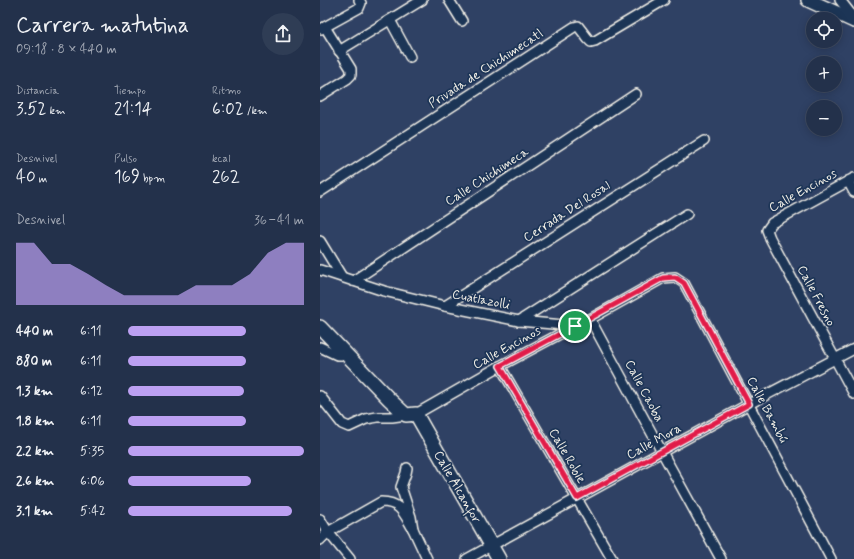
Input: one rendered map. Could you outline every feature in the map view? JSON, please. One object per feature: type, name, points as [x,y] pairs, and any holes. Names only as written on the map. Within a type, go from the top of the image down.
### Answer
[{"type":"street","points":[[339,51],[422,0]]},
{"type":"street","points":[[450,0],[462,21]]},
{"type":"street","name":"Privada de Chichimecatl","points":[[320,192],[574,27],[578,26],[588,40],[595,42],[664,0]]},
{"type":"street","points":[[808,0],[854,22]]},
{"type":"street","points":[[840,0],[854,18]]},
{"type":"street","points":[[320,96],[351,75],[351,70],[322,28],[359,8],[360,1]]},
{"type":"street","points":[[390,20],[410,57]]},
{"type":"street","name":"Calle Chichimeca","points":[[353,281],[636,94]]},
{"type":"street","name":"Cerrada Del Rosal","points":[[444,306],[704,141]]},
{"type":"street","points":[[851,180],[854,192]]},
{"type":"street","name":"Calle Encinos","points":[[767,230],[772,223],[851,180]]},
{"type":"street","points":[[519,321],[687,214]]},
{"type":"street","name":"Calle Fresno","points":[[767,230],[854,394]]},
{"type":"street","points":[[320,240],[342,277]]},
{"type":"street","name":"Cuatlazolli","points":[[320,270],[384,291],[444,306],[519,321],[575,326]]},
{"type":"street","name":"Calle Encinos","points":[[411,415],[663,278],[675,277]]},
{"type":"street","name":"Calle Bambú","points":[[675,277],[684,283],[831,559]]},
{"type":"street","name":"Calle Caoba","points":[[590,318],[662,452],[722,559]]},
{"type":"street","name":"Calle Alcanfor","points":[[320,328],[389,399],[411,415],[499,559]]},
{"type":"street","points":[[320,347],[337,355],[347,355]]},
{"type":"street","name":"Calle Mora","points":[[467,559],[749,404],[854,349]]},
{"type":"street","name":"Calle Roble","points":[[500,366],[612,559]]},
{"type":"street","points":[[320,396],[342,424],[350,426],[366,419],[377,417],[411,415]]},
{"type":"street","points":[[407,468],[401,487],[411,517],[413,529]]},
{"type":"street","points":[[320,540],[328,532],[381,502],[390,502],[398,506],[413,529],[426,559]]},
{"type":"street","points":[[320,519],[328,532],[350,559]]},
{"type":"route","points":[[675,277],[684,283],[749,404],[577,498],[500,366],[575,326],[663,278],[675,277]]}]
